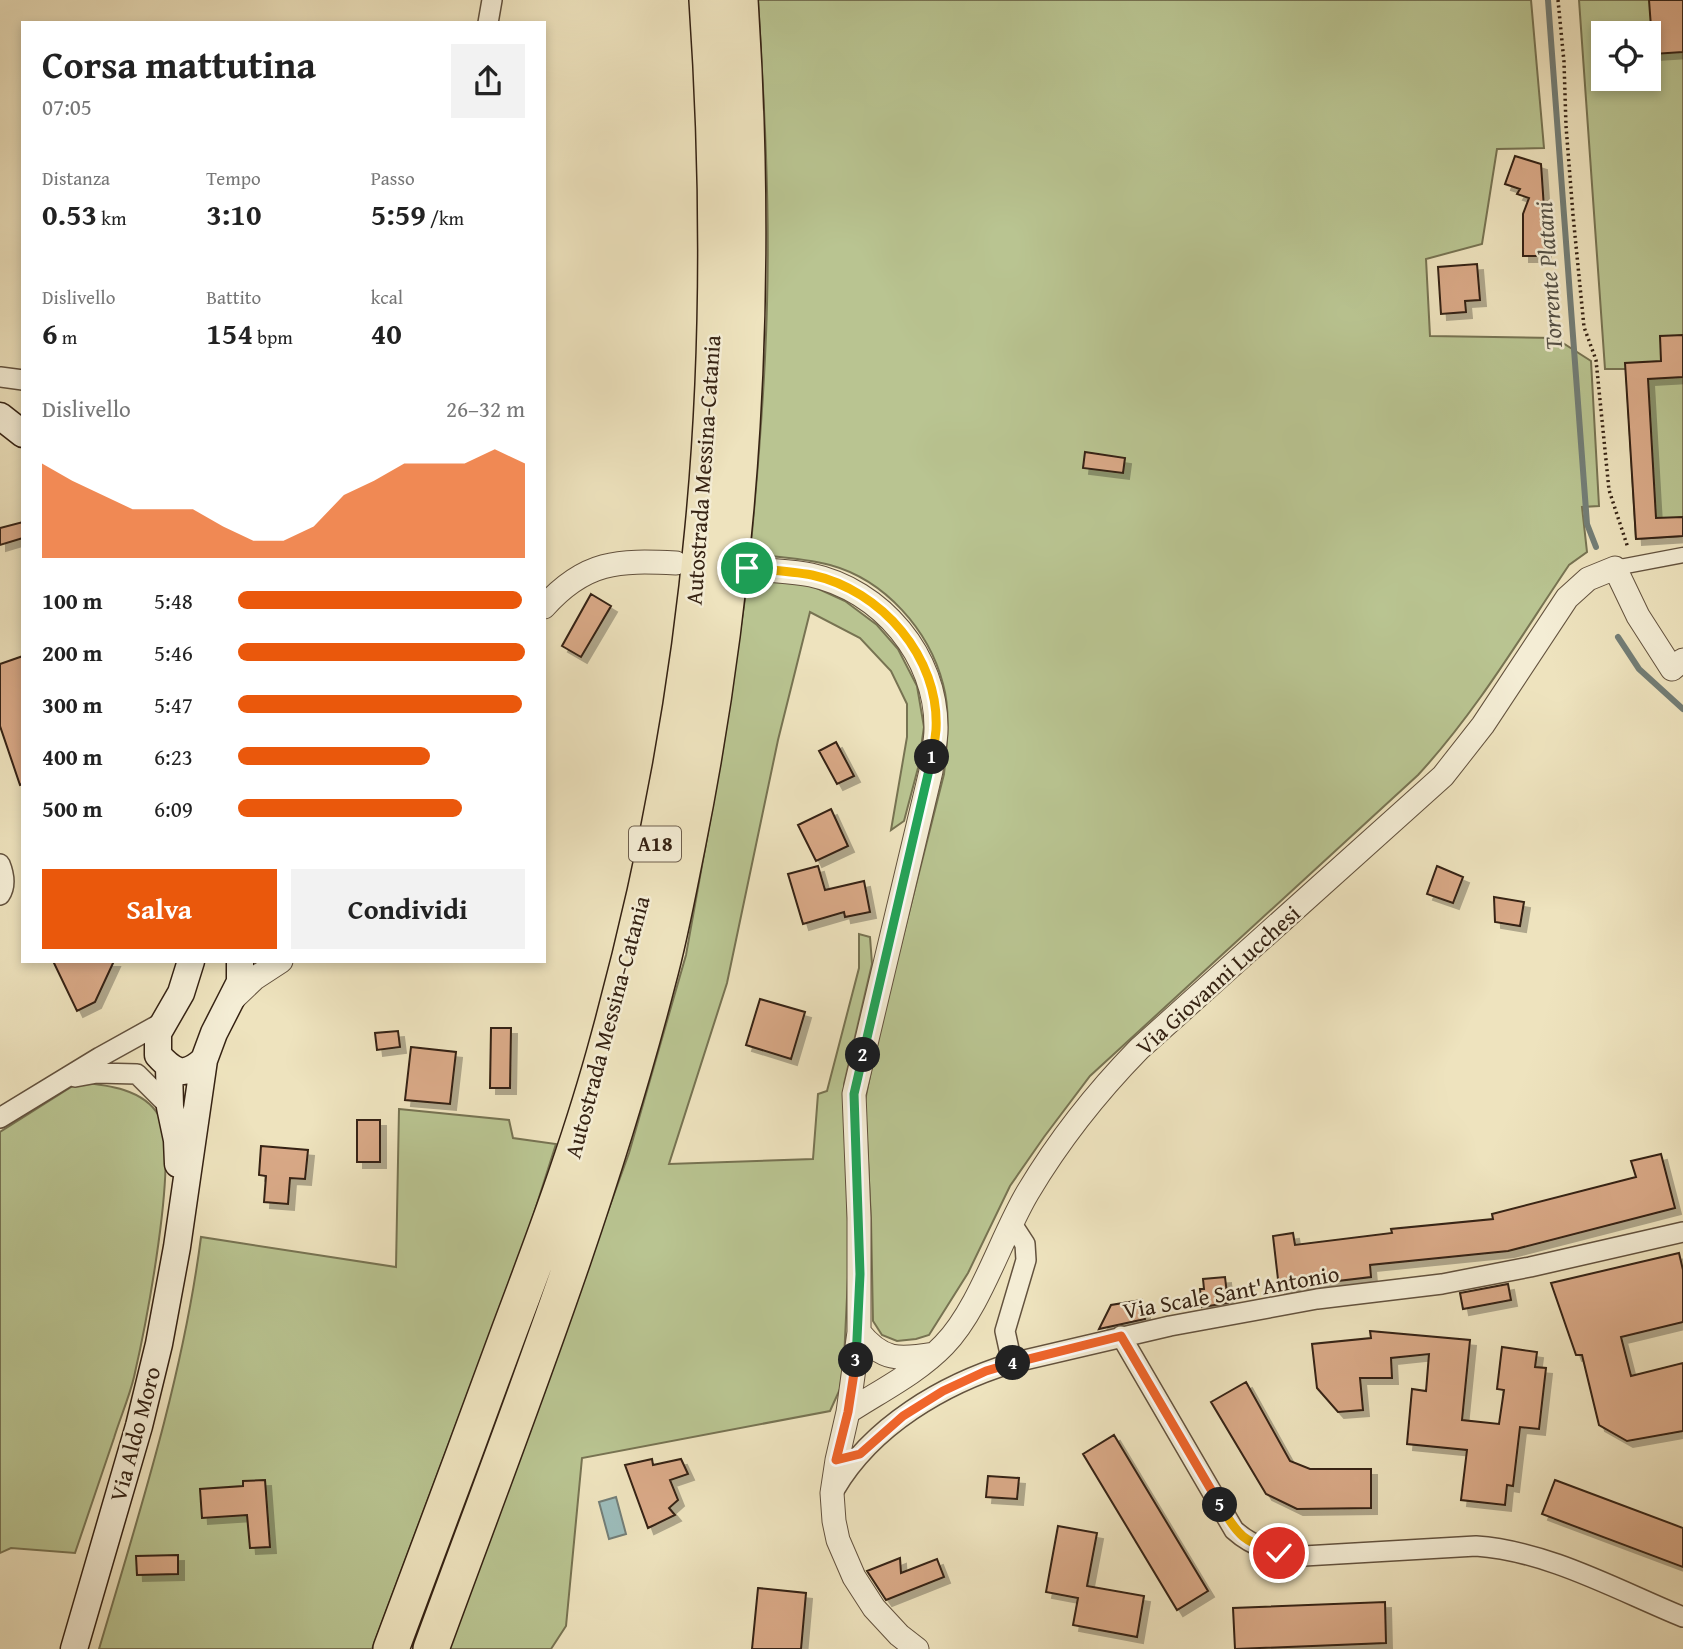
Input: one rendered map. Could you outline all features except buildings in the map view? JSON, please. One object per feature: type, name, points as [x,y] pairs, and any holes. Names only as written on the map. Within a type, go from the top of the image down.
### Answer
[{"type":"highway","name":"Autostrada Messina-Catania","points":[[391,1649],[576,1148],[627,968],[664,799],[696,596],[709,442],[716,219],[712,66],[707,0]]},
{"type":"highway","name":"Autostrada Messina-Catania","points":[[431,1649],[579,1245],[608,1157],[659,978],[696,804],[728,598],[742,445],[749,290],[749,221],[740,0]]},
{"type":"main road","points":[[0,416],[21,432]]},
{"type":"main road","points":[[190,963],[181,993],[158,1033],[158,1055],[169,1067],[183,1072],[194,1069],[204,1060]]},
{"type":"main road","points":[[180,1215],[204,1060],[214,1033],[240,982],[240,963]]},
{"type":"main road","points":[[169,1067],[170,1107],[177,1140],[180,1215]]},
{"type":"main road","name":"Via Aldo Moro","points":[[74,1649],[139,1426],[159,1344],[177,1247],[180,1215]]},
{"type":"street","points":[[488,21],[492,0]]},
{"type":"street","points":[[0,377],[21,380]]},
{"type":"street","points":[[1679,669],[1638,616],[1625,566],[1683,555]]},
{"type":"street","points":[[546,605],[564,587],[594,568],[628,560],[676,563]]},
{"type":"street","name":"Via Giovanni Lucchesi","points":[[848,1412],[913,1371],[945,1344],[968,1312],[1028,1192],[1077,1121],[1111,1078],[1139,1049],[1443,776],[1483,725],[1567,598],[1588,579],[1625,566]]},
{"type":"street","points":[[747,568],[813,576],[854,591],[886,613],[911,644],[930,684],[934,706],[936,728],[931,771],[854,1094],[859,1218],[859,1332],[848,1412],[836,1460],[832,1493],[838,1540],[854,1577],[874,1608],[899,1635],[917,1649]]},
{"type":"street","points":[[0,864],[4,875],[0,895]]},
{"type":"street","points":[[232,1000],[254,978],[278,963]]},
{"type":"street","points":[[0,1118],[165,1021]]},
{"type":"street","points":[[67,1078],[97,1073],[137,1074],[169,1067]]},
{"type":"street","points":[[137,1074],[170,1107]]},
{"type":"street","points":[[1012,1224],[1025,1244],[1027,1260],[1005,1331],[1012,1363]]},
{"type":"street","name":"Via Scale Sant'Antonio","points":[[832,1493],[860,1454],[903,1416],[943,1391],[986,1371],[1012,1363],[1121,1336],[1317,1299],[1442,1284],[1518,1270],[1683,1232]]},
{"type":"street","points":[[859,1332],[870,1347],[884,1356],[908,1359],[934,1354]]},
{"type":"street","points":[[1121,1336],[1234,1530],[1245,1540],[1279,1553],[1304,1556],[1476,1546],[1504,1548],[1532,1554],[1683,1617]]},
{"type":"street","points":[[836,1460],[860,1454]]},
{"type":"path","points":[[1558,0],[1584,327],[1595,360],[1609,490],[1625,566]]},
{"type":"green space","points":[[758,0],[1531,0],[1544,148],[1497,149],[1482,244],[1426,259],[1430,336],[1555,338],[1591,361],[1599,506],[1582,507],[1587,552],[1569,565],[1479,699],[1418,775],[1090,1076],[1010,1186],[968,1273],[929,1335],[916,1339],[897,1341],[882,1335],[873,1321],[865,1101],[878,1035],[944,774],[947,706],[943,684],[927,645],[916,627],[886,595],[869,582],[830,565],[750,554],[763,398],[768,266],[766,152]]},
{"type":"green space","points":[[1579,0],[1683,0],[1683,536],[1636,539],[1626,369],[1605,369]]},
{"type":"green space","points":[[748,578],[810,585],[845,601],[877,625],[898,649],[917,686],[924,727],[918,768],[904,821],[891,830],[907,737],[907,704],[891,671],[860,638],[810,612],[778,740],[727,983],[669,1164],[813,1159],[818,1094],[827,1091],[859,968],[859,934],[870,937],[872,964],[844,1084],[849,1256],[840,1389],[830,1411],[582,1458],[566,1626],[551,1649],[449,1649],[629,1153],[686,955],[723,748]]},
{"type":"green space","points":[[79,1082],[113,1087],[134,1094],[152,1107],[159,1116],[164,1136],[166,1166],[152,1283],[132,1385],[75,1553],[11,1548],[0,1553],[0,1132]]},
{"type":"green space","points":[[399,1109],[509,1120],[513,1138],[556,1144],[528,1232],[372,1649],[99,1649],[171,1393],[201,1237],[396,1267]]},
{"type":"water","points":[[616,1497],[626,1534],[609,1539],[599,1502]]},
{"type":"waterway","name":"Torrente Platani","points":[[1548,0],[1587,524],[1596,547]]},
{"type":"waterway","name":"Torrente Platani","points":[[1618,637],[1639,669],[1683,709]]},
{"type":"route","points":[[747,568],[813,576],[854,591],[886,613],[911,644],[930,684],[934,706],[936,728],[931,771],[854,1094],[859,1218],[859,1322],[854,1378],[836,1460],[860,1454],[903,1416],[943,1391],[986,1371],[1034,1356],[1121,1336],[1234,1530],[1245,1540],[1279,1553]]}]
